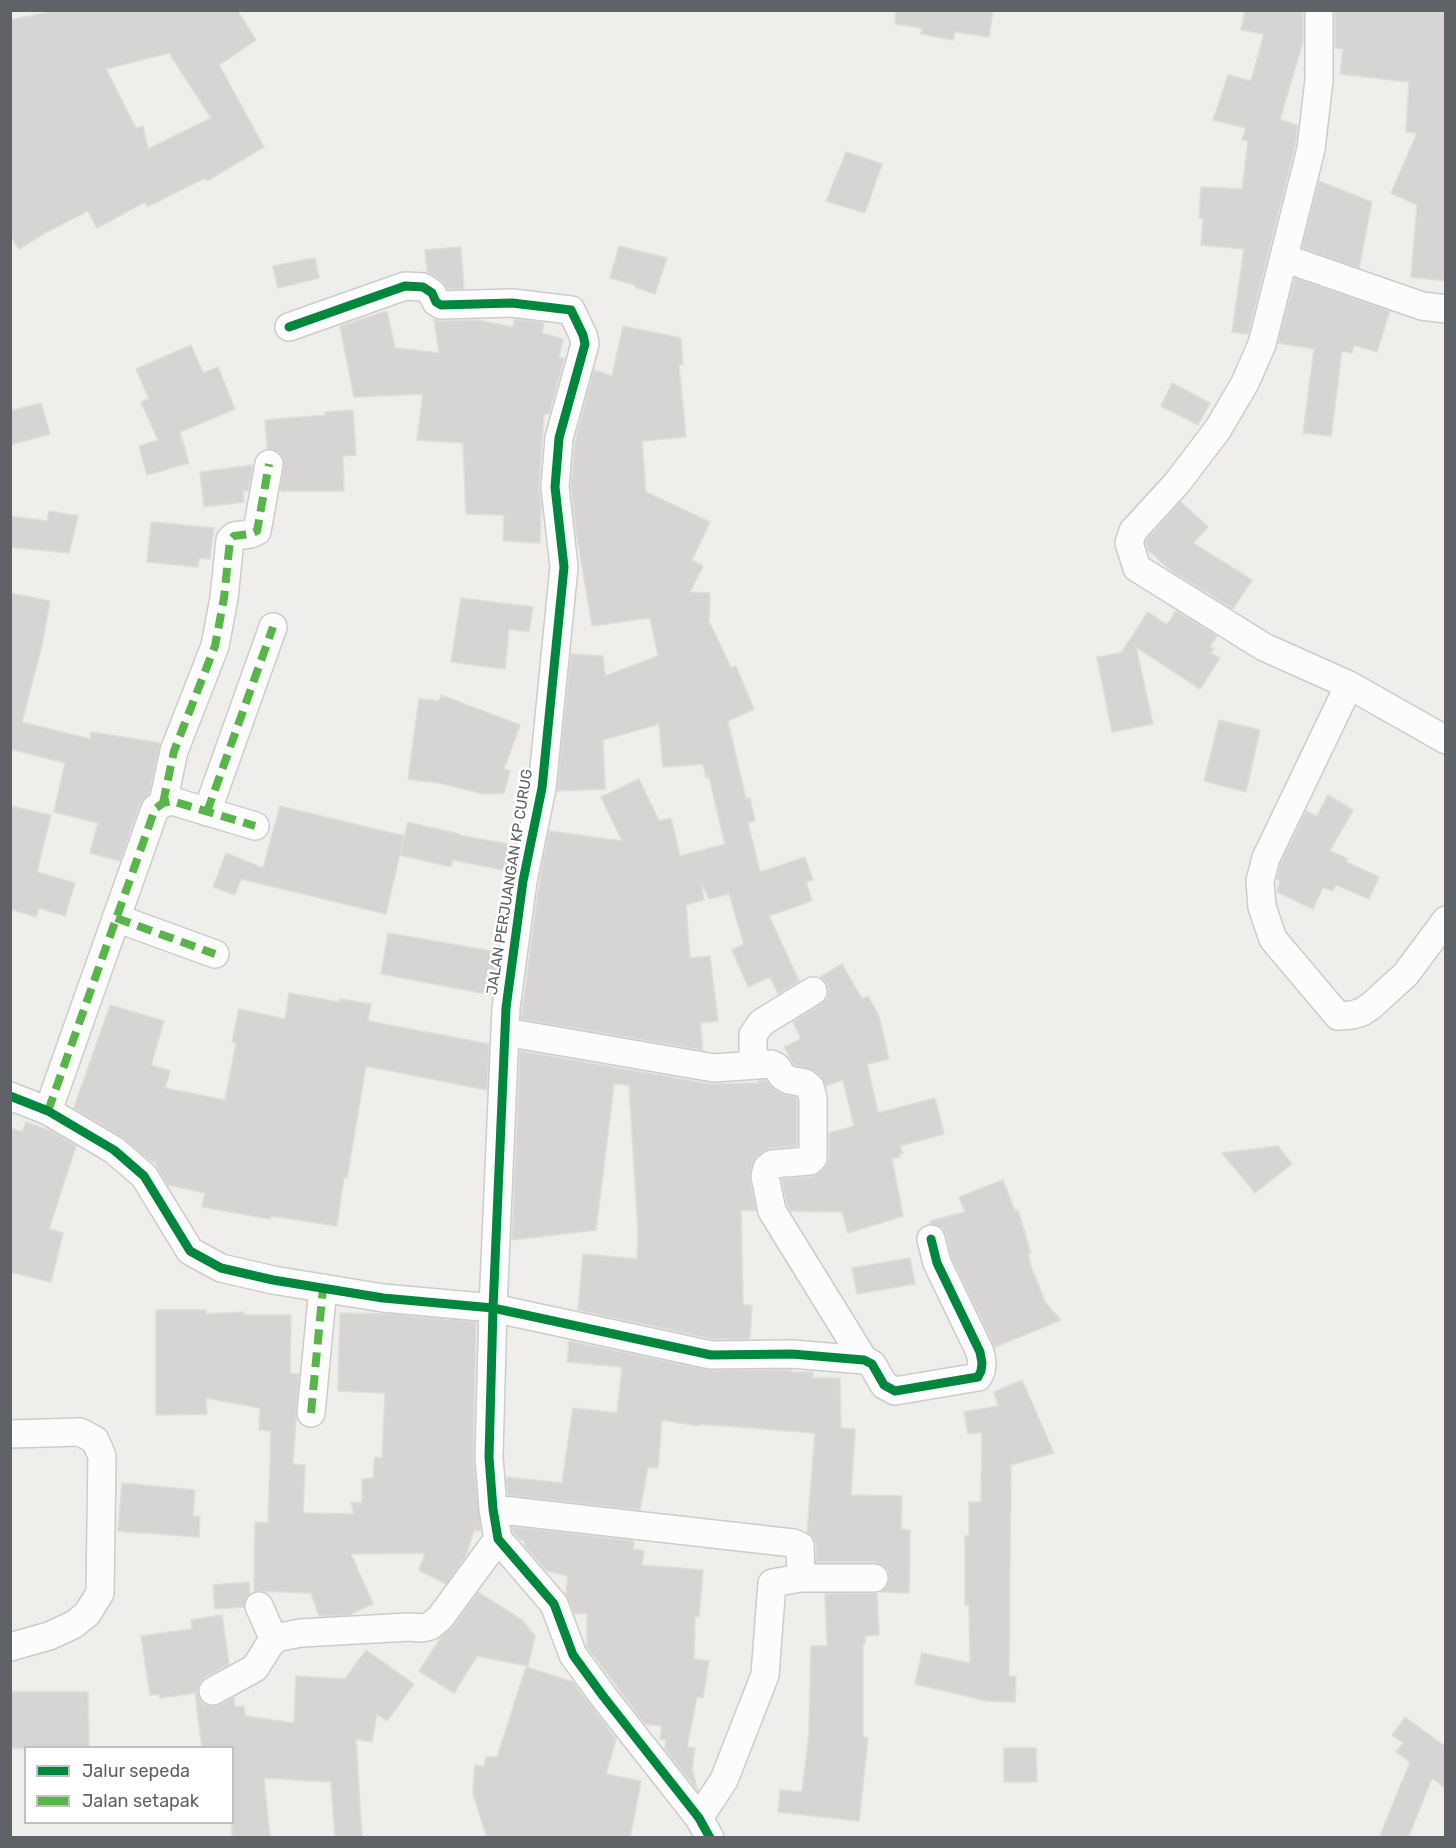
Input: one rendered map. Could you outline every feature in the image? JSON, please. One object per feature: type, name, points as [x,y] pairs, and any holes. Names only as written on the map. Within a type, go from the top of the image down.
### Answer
[{"type":"street","points":[[1319,10],[1319,80],[1311,148],[1262,344],[1245,383],[1218,429],[1178,483],[1133,531],[1129,543],[1137,568],[1264,647],[1349,686],[1446,740]]},
{"type":"street","points":[[1284,258],[1422,306],[1446,309]]},
{"type":"street","name":"JALAN PERJUANGAN KP CURUG","points":[[289,327],[405,286],[423,287],[432,292],[436,302],[441,305],[512,303],[571,310],[584,335],[585,344],[559,438],[555,487],[564,567],[542,788],[523,881],[506,1008],[489,1457],[498,1539]]},
{"type":"street","points":[[163,802],[174,751],[215,646],[224,598],[230,540],[234,536],[257,531],[269,464]]},
{"type":"street","points":[[207,812],[273,627]]},
{"type":"street","points":[[1349,686],[1266,858],[1260,880],[1262,907],[1273,939],[1338,1016],[1352,1015],[1371,1006],[1406,974],[1446,920]]},
{"type":"street","points":[[48,1111],[155,808],[163,802],[172,801],[255,826]]},
{"type":"street","points":[[116,918],[215,954]]},
{"type":"street","points":[[753,1065],[753,1035],[761,1023],[813,991]]},
{"type":"street","points":[[505,1032],[714,1068],[771,1064],[777,1067],[782,1076],[805,1083],[810,1087],[813,1098],[813,1158],[810,1161],[772,1164],[765,1172],[765,1176],[772,1211],[864,1360]]},
{"type":"street","points":[[10,1096],[48,1111],[114,1150],[144,1176],[190,1251],[221,1268],[273,1280],[383,1298],[493,1308],[711,1355],[792,1354],[864,1360],[872,1364],[884,1385],[895,1391],[978,1377],[981,1371],[980,1352],[937,1263],[931,1239]]},
{"type":"street","points":[[311,1413],[322,1288]]},
{"type":"street","points":[[10,1434],[80,1432],[95,1440],[102,1456],[100,1593],[87,1614],[73,1625],[49,1636],[10,1647]]},
{"type":"street","points":[[493,1509],[793,1543],[800,1546],[801,1578]]},
{"type":"street","points":[[213,1691],[255,1668],[274,1640],[301,1633],[430,1626],[440,1618],[498,1539],[554,1604],[573,1655],[705,1828]]},
{"type":"street","points":[[705,1828],[765,1675],[772,1584],[801,1578],[874,1578]]},
{"type":"street","points":[[259,1606],[274,1640]]},
{"type":"building","points":[[60,10],[237,10],[256,40],[219,65],[264,147],[207,181],[205,178],[147,207],[145,202],[97,228],[88,211],[19,249],[10,235],[10,20]],"holes":[[[169,53],[211,118],[148,149],[143,126],[136,128],[106,69]]]},
{"type":"building","points":[[896,10],[993,10],[989,37],[955,32],[953,40],[921,34],[922,28],[895,24]]},
{"type":"building","points":[[1245,10],[1303,10],[1303,42],[1280,119],[1298,126],[1295,146],[1248,334],[1232,332],[1244,249],[1201,245],[1203,218],[1199,218],[1201,187],[1242,189],[1248,141],[1242,140],[1246,128],[1213,120],[1228,75],[1251,81],[1264,34],[1241,30]]},
{"type":"building","points":[[1335,10],[1446,10],[1446,281],[1411,277],[1417,205],[1391,193],[1417,133],[1406,132],[1409,82],[1340,74],[1343,49],[1335,48]]},
{"type":"building","points":[[846,152],[882,164],[865,213],[826,201]]},
{"type":"building","points":[[1319,181],[1372,202],[1359,268],[1302,248]]},
{"type":"building","points":[[619,246],[667,258],[655,294],[610,278]]},
{"type":"building","points":[[461,247],[464,289],[447,289],[441,280],[427,272],[425,250]]},
{"type":"building","points":[[315,258],[319,278],[278,288],[273,266]]},
{"type":"building","points":[[1295,278],[1390,311],[1377,352],[1354,345],[1352,353],[1342,351],[1331,436],[1303,433],[1314,349],[1278,343]]},
{"type":"building","points":[[387,311],[395,348],[439,353],[434,319],[441,321],[478,320],[513,327],[515,319],[544,323],[542,333],[563,339],[559,357],[564,359],[549,414],[544,414],[539,486],[540,543],[503,541],[504,515],[466,514],[463,443],[417,440],[423,394],[354,397],[340,326]]},
{"type":"building","points":[[623,326],[681,338],[683,364],[679,365],[686,437],[642,441],[646,492],[710,522],[692,560],[703,566],[690,592],[710,593],[709,621],[731,668],[736,666],[754,709],[728,721],[746,799],[750,798],[755,821],[748,823],[760,872],[805,857],[813,880],[806,882],[812,901],[769,916],[799,981],[778,994],[770,977],[748,987],[732,950],[744,944],[729,894],[709,899],[701,882],[704,900],[686,905],[690,958],[710,956],[718,1021],[700,1023],[703,1050],[521,1019],[539,884],[549,831],[622,841],[601,797],[639,779],[659,821],[671,818],[680,856],[725,844],[709,777],[706,778],[703,764],[663,767],[659,724],[603,740],[605,789],[557,791],[571,654],[603,656],[605,676],[658,656],[650,618],[592,626],[571,487],[575,441],[594,370],[612,376]]},
{"type":"building","points":[[191,345],[203,373],[218,367],[235,409],[180,432],[189,463],[147,475],[139,446],[158,440],[141,402],[149,399],[136,369]]},
{"type":"building","points":[[1172,383],[1210,403],[1198,425],[1161,406]]},
{"type":"building","points":[[41,403],[50,434],[10,445],[10,411]]},
{"type":"building","points":[[353,410],[356,455],[343,456],[344,491],[280,491],[284,459],[279,452],[267,449],[265,420],[326,415],[325,412]]},
{"type":"building","points":[[253,465],[248,491],[243,491],[244,502],[204,507],[200,472]]},
{"type":"building","points":[[1181,502],[1208,527],[1193,543],[1252,580],[1233,609],[1169,569],[1148,550],[1147,539]]},
{"type":"building","points":[[49,511],[78,516],[69,553],[10,547],[10,516],[47,521]]},
{"type":"building","points":[[151,522],[214,528],[210,559],[199,558],[198,567],[147,562]]},
{"type":"building","points":[[10,593],[50,601],[42,645],[22,722],[90,739],[91,732],[160,743],[149,794],[140,804],[120,861],[90,853],[98,823],[54,812],[65,763],[10,749]]},
{"type":"building","points":[[461,598],[533,607],[529,632],[509,629],[505,669],[451,662]]},
{"type":"building","points":[[1176,611],[1217,636],[1210,646],[1214,649],[1211,653],[1220,658],[1200,689],[1136,647],[1153,724],[1112,732],[1097,657],[1121,653],[1148,612],[1167,625]]},
{"type":"building","points":[[441,695],[520,725],[504,769],[510,771],[504,793],[484,794],[439,783],[408,779],[419,699],[439,701]]},
{"type":"building","points":[[1219,720],[1260,730],[1246,792],[1204,781]]},
{"type":"building","points":[[1328,795],[1353,810],[1330,851],[1348,859],[1346,862],[1379,877],[1369,899],[1336,885],[1333,891],[1323,887],[1313,909],[1277,892],[1280,881],[1277,879],[1281,863],[1306,811],[1317,816]]},
{"type":"building","points":[[10,806],[51,815],[37,872],[75,883],[65,916],[39,908],[36,917],[10,909]]},
{"type":"building","points":[[280,806],[404,836],[386,914],[241,879],[235,895],[213,887],[226,853],[263,868]]},
{"type":"building","points":[[408,822],[458,835],[514,845],[509,871],[453,860],[451,867],[400,855]]},
{"type":"building","points":[[388,933],[498,952],[492,995],[381,974]]},
{"type":"building","points":[[842,964],[862,999],[868,996],[879,1016],[889,1059],[867,1064],[878,1113],[935,1098],[944,1134],[900,1146],[903,1153],[899,1154],[900,1157],[892,1159],[903,1216],[848,1233],[842,1212],[791,1211],[787,1205],[782,1179],[811,1177],[821,1172],[829,1158],[829,1133],[854,1126],[843,1080],[826,1086],[815,1071],[794,1065],[784,1047],[801,1039],[793,1022],[827,998],[829,991],[827,983],[820,977]]},
{"type":"building","points":[[289,993],[339,1002],[340,999],[371,1004],[368,1021],[489,1044],[487,1090],[366,1066],[347,1178],[344,1177],[337,1226],[271,1216],[270,1219],[202,1207],[205,1193],[168,1185],[156,1166],[157,1163],[151,1161],[122,1137],[74,1108],[110,1005],[164,1021],[151,1065],[170,1071],[165,1088],[225,1100],[236,1043],[232,1042],[239,1009],[285,1019]]},
{"type":"building","points":[[520,1051],[711,1084],[758,1083],[758,1081],[766,1080],[774,1090],[797,1097],[797,1146],[770,1148],[757,1156],[752,1164],[750,1179],[756,1211],[741,1210],[743,1305],[752,1305],[750,1339],[713,1339],[578,1310],[583,1254],[637,1259],[638,1229],[629,1085],[614,1084],[596,1230],[512,1240]]},
{"type":"building","points":[[26,1122],[51,1131],[76,1146],[49,1229],[63,1233],[51,1282],[10,1272],[10,1128],[22,1132]]},
{"type":"building","points":[[1278,1146],[1292,1164],[1255,1193],[1222,1153]]},
{"type":"building","points":[[1003,1180],[1015,1211],[1018,1210],[1031,1253],[1028,1254],[1031,1266],[1045,1302],[1061,1320],[995,1347],[952,1258],[946,1235],[942,1228],[931,1224],[930,1221],[965,1212],[959,1197]]},
{"type":"building","points":[[910,1258],[915,1284],[857,1294],[852,1268]]},
{"type":"building","points":[[156,1310],[206,1310],[206,1314],[244,1312],[244,1315],[291,1315],[290,1373],[299,1374],[293,1464],[305,1465],[303,1513],[354,1514],[351,1502],[362,1503],[362,1479],[373,1478],[375,1457],[382,1458],[385,1393],[338,1391],[340,1313],[390,1314],[476,1322],[473,1457],[481,1531],[474,1530],[466,1556],[446,1584],[419,1570],[425,1553],[351,1554],[373,1604],[349,1615],[319,1616],[311,1593],[254,1591],[255,1522],[268,1523],[271,1431],[259,1430],[260,1408],[206,1398],[207,1414],[156,1415]]},
{"type":"building","points":[[569,1341],[708,1370],[791,1370],[791,1372],[813,1372],[813,1378],[840,1378],[841,1428],[855,1429],[851,1495],[902,1496],[901,1529],[910,1530],[909,1593],[880,1592],[887,1586],[890,1579],[888,1571],[881,1564],[816,1562],[816,1545],[807,1532],[815,1433],[699,1424],[699,1426],[662,1420],[658,1468],[648,1467],[640,1510],[508,1495],[506,1477],[562,1483],[573,1408],[617,1413],[622,1367],[567,1362]]},
{"type":"building","points":[[1022,1380],[1054,1453],[1011,1465],[1009,1676],[1016,1676],[1015,1702],[987,1701],[915,1684],[922,1653],[970,1663],[969,1605],[965,1605],[965,1536],[969,1536],[969,1502],[981,1502],[982,1432],[968,1434],[964,1412],[998,1406],[994,1392]]},
{"type":"building","points":[[122,1483],[195,1490],[193,1516],[200,1516],[199,1537],[118,1531]]},
{"type":"building","points":[[512,1527],[634,1541],[633,1549],[644,1551],[642,1565],[703,1570],[699,1617],[695,1616],[694,1659],[709,1661],[703,1698],[697,1697],[687,1747],[695,1748],[692,1769],[698,1791],[665,1749],[666,1740],[660,1739],[662,1726],[645,1724],[587,1647],[587,1614],[574,1613],[566,1593],[568,1576],[547,1571],[524,1545],[524,1541],[513,1532]]},
{"type":"building","points":[[249,1582],[250,1594],[246,1597],[244,1607],[215,1609],[213,1585]]},
{"type":"building","points":[[478,1592],[522,1620],[535,1636],[528,1666],[477,1656],[454,1693],[419,1671],[441,1637],[453,1627]]},
{"type":"building","points":[[877,1593],[879,1635],[865,1636],[865,1644],[863,1644],[863,1737],[868,1738],[859,1821],[778,1812],[780,1790],[802,1792],[809,1733],[811,1646],[827,1646],[825,1594]]},
{"type":"building","points":[[222,1615],[229,1664],[205,1677],[199,1683],[197,1690],[199,1698],[205,1705],[213,1707],[234,1697],[235,1707],[244,1706],[245,1716],[294,1723],[296,1676],[345,1679],[366,1650],[414,1684],[387,1721],[377,1714],[372,1742],[356,1739],[362,1838],[335,1838],[331,1782],[264,1778],[270,1838],[232,1838],[234,1746],[202,1746],[195,1693],[160,1698],[159,1694],[150,1695],[141,1636],[192,1629],[191,1620]]},
{"type":"building","points":[[526,1667],[573,1682],[616,1739],[606,1774],[641,1781],[630,1838],[487,1838],[473,1794],[475,1765],[484,1767],[486,1757],[497,1757]]},
{"type":"building","points":[[10,1692],[88,1692],[89,1746],[10,1748]]},
{"type":"building","points":[[1405,1717],[1446,1747],[1446,1789],[1432,1778],[1408,1838],[1379,1838],[1410,1762],[1396,1752],[1403,1743],[1392,1735]]},
{"type":"building","points":[[1004,1748],[1036,1748],[1037,1782],[1004,1782]]},
{"type":"marked path","points":[[163,803],[174,751],[215,646],[224,598],[230,540],[234,536],[257,531],[269,464]]},
{"type":"marked path","points":[[207,812],[273,627]]},
{"type":"marked path","points":[[48,1111],[155,809],[163,803],[172,801],[255,826]]},
{"type":"marked path","points":[[116,918],[215,954]]},
{"type":"marked path","points":[[311,1413],[323,1288]]},
{"type":"cycle path","points":[[289,327],[405,286],[423,287],[432,293],[436,302],[441,305],[512,303],[571,310],[583,335],[585,344],[559,438],[555,487],[564,567],[542,788],[523,881],[506,1008],[489,1457],[493,1509],[498,1539],[554,1604],[573,1655],[699,1818],[710,1838]]},
{"type":"cycle path","points":[[10,1096],[48,1111],[114,1150],[144,1176],[190,1251],[221,1268],[273,1280],[383,1298],[493,1308],[711,1355],[792,1354],[864,1360],[872,1364],[884,1385],[895,1391],[978,1377],[981,1371],[980,1352],[937,1263],[931,1239]]}]
